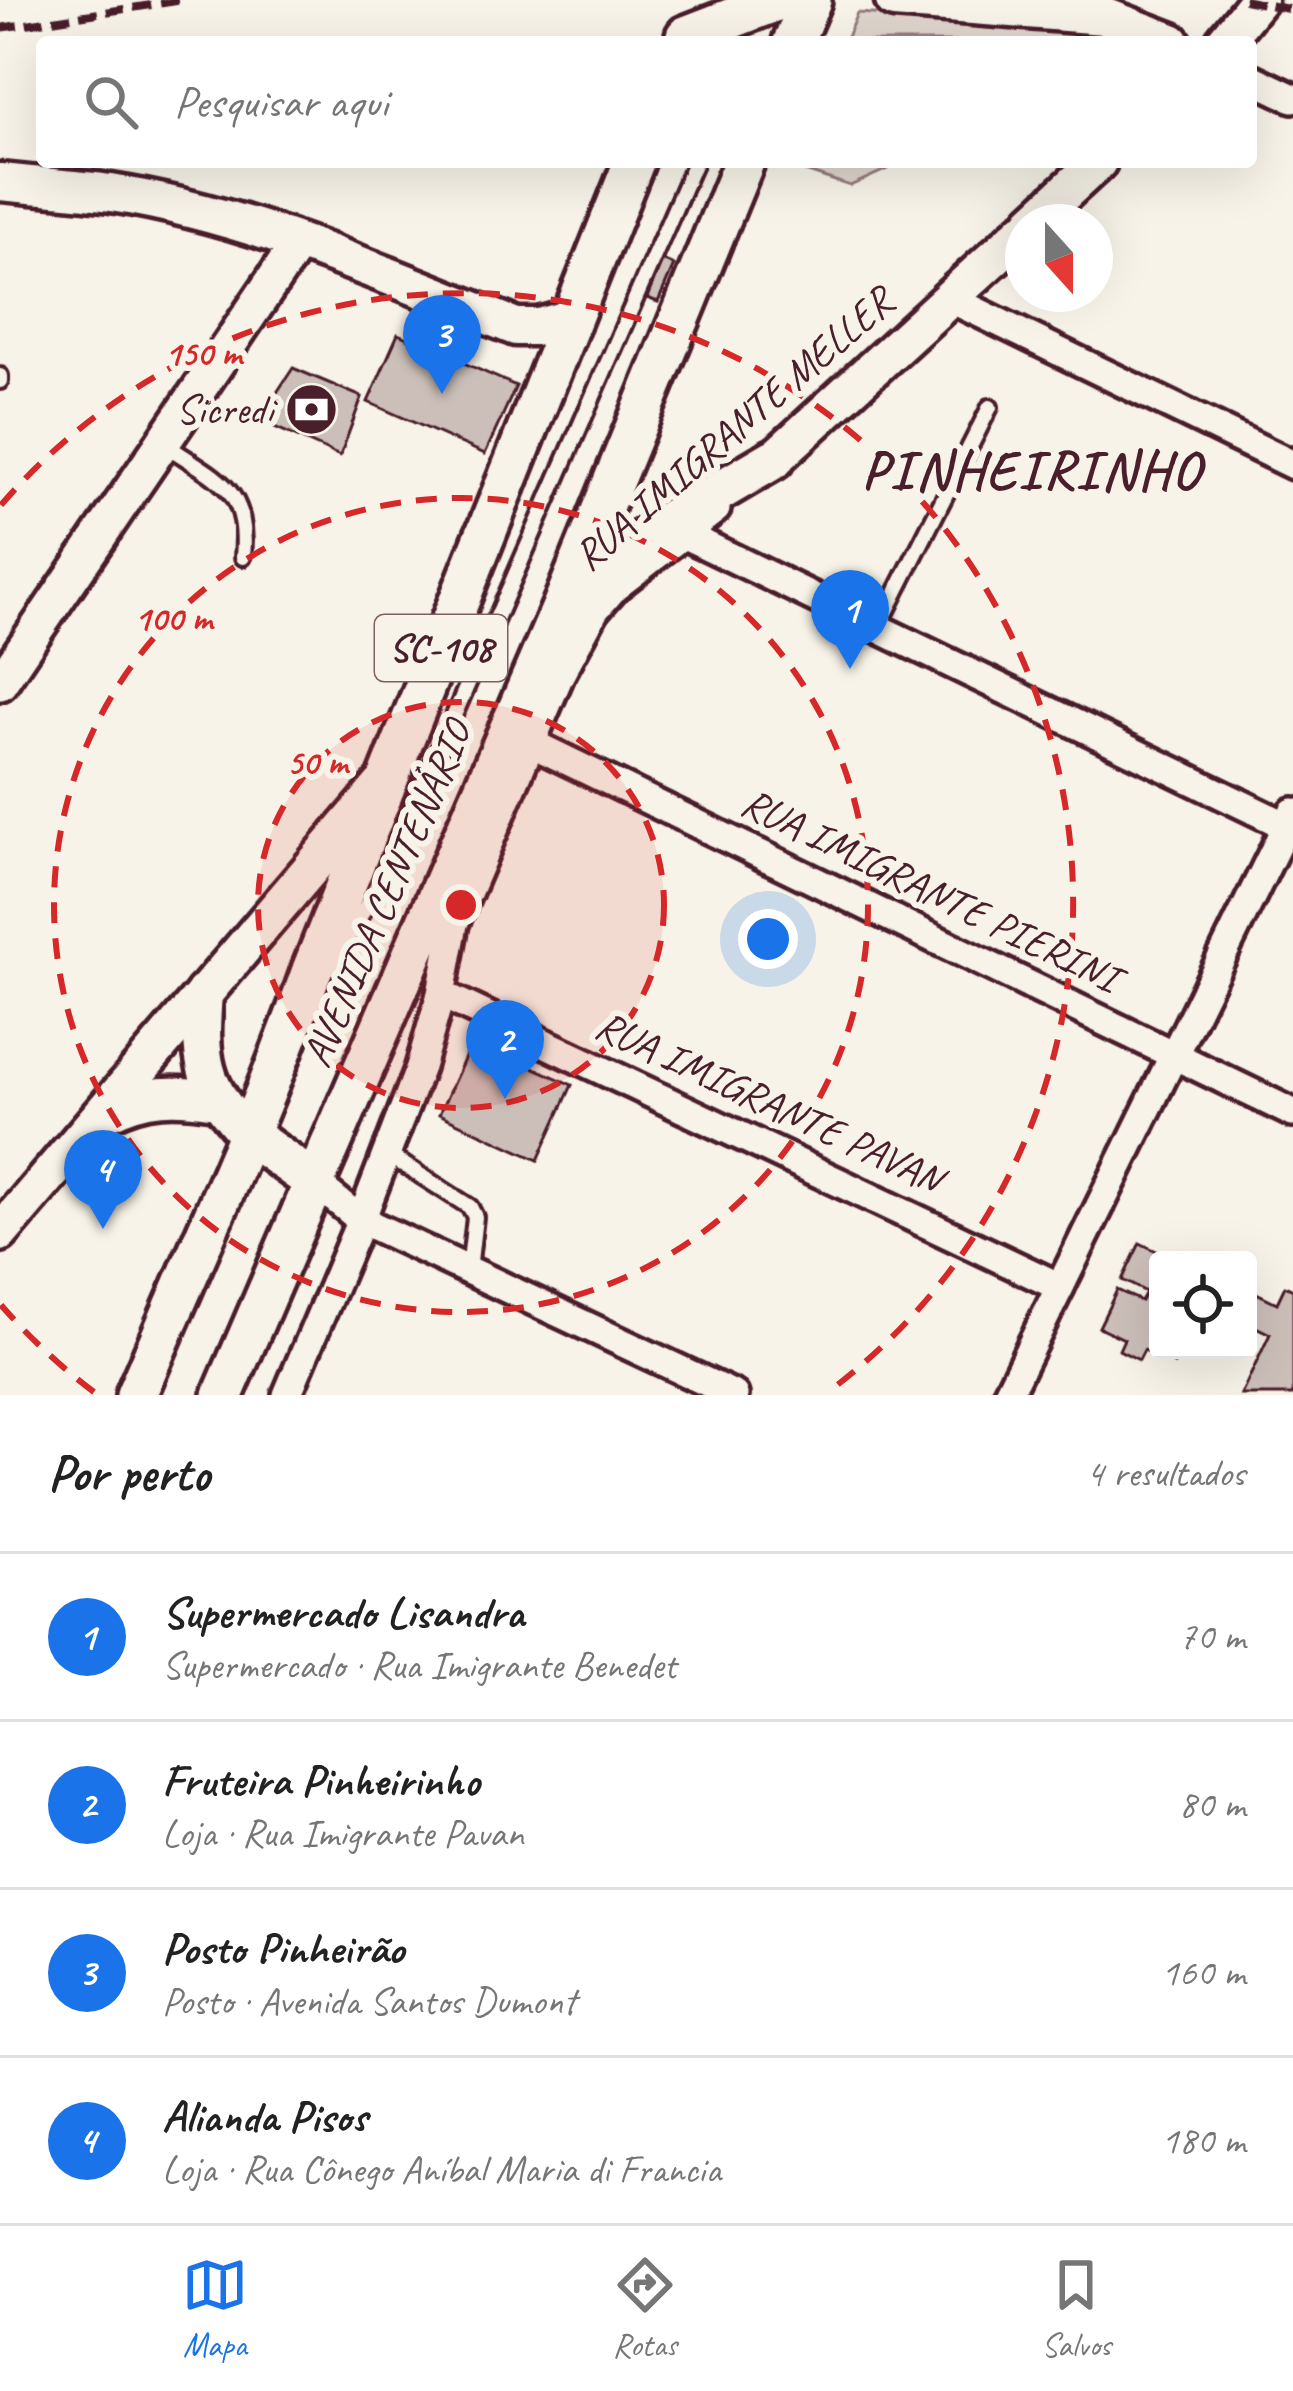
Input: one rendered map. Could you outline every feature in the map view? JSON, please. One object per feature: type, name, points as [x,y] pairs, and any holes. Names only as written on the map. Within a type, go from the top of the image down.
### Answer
[{"type":"main road","points":[[796,36],[811,0]]},
{"type":"main road","points":[[894,0],[1104,16],[1156,36]]},
{"type":"main road","points":[[1229,36],[1258,0]]},
{"type":"main road","points":[[690,26],[763,7]]},
{"type":"main road","name":"AVENIDA CENTENÁRIO","points":[[136,1395],[282,1055],[632,168]]},
{"type":"main road","name":"AVENIDA CENTENÁRIO","points":[[224,1395],[562,607],[742,168]]},
{"type":"main road","points":[[1052,204],[1092,168]]},
{"type":"main road","points":[[0,182],[112,194],[298,242],[516,327],[539,327],[571,318]]},
{"type":"main road","name":"RUA IMIGRANTE MELLER","points":[[774,459],[1005,248]]},
{"type":"main road","points":[[516,327],[541,364],[545,383]]},
{"type":"main road","points":[[562,607],[660,526],[774,459]]},
{"type":"main road","points":[[0,1233],[392,773]]},
{"type":"main road","points":[[204,993],[202,1049],[216,1100],[246,1133],[314,1182]]},
{"type":"main road","points":[[100,1117],[133,1099],[157,1094],[216,1100]]},
{"type":"street","points":[[1257,81],[1293,98]]},
{"type":"street","points":[[0,683],[298,242]]},
{"type":"street","points":[[950,298],[1293,465]]},
{"type":"street","name":"RUA IMIGRANTE MELLER","points":[[286,1395],[420,1067],[454,924],[560,675],[595,610],[615,587],[774,459]]},
{"type":"street","points":[[685,535],[1291,822],[1007,1395]]},
{"type":"street","name":"RUA IMIGRANTE PIERINI","points":[[531,743],[1293,1113]]},
{"type":"street","name":"RUA IMIGRANTE PAVAN","points":[[441,994],[1060,1287]]},
{"type":"street","points":[[314,1182],[361,1220],[734,1395]]},
{"type":"lane","points":[[282,1055],[375,890],[691,168]]},
{"type":"lane","points":[[878,628],[990,406]]},
{"type":"lane","points":[[163,443],[231,490],[246,526],[242,557]]},
{"type":"lane","points":[[387,1154],[470,1207],[475,1217],[469,1270]]},
{"type":"shaded area","points":[[857,13],[1053,26],[1084,36],[847,36]]},
{"type":"shaded area","points":[[796,168],[890,168],[850,186]]},
{"type":"building","points":[[662,260],[674,265],[658,302],[647,298]]},
{"type":"building","points":[[398,334],[516,386],[485,454],[368,402]]},
{"type":"building","name":"Sicredi","points":[[293,368],[362,397],[340,456],[259,420]]},
{"type":"building","points":[[473,1040],[572,1085],[538,1160],[439,1114]]},
{"type":"building","points":[[1140,1243],[1156,1251],[1149,1251],[1149,1352],[1144,1350],[1139,1360],[1119,1350],[1124,1339],[1099,1327],[1117,1290],[1141,1301],[1146,1292],[1122,1280]]},
{"type":"building","points":[[1285,1286],[1293,1290],[1293,1395],[1241,1395],[1270,1334],[1257,1328],[1257,1293],[1277,1303]]},
{"type":"railway","points":[[0,28],[184,0]]},
{"type":"railway","points":[[1244,0],[1293,10]]},
{"type":"place","name":"Posto Pinheirão","points":[[442,394]]},
{"type":"place","name":"Sicredi","points":[[312,409]]},
{"type":"place","name":"Supermercado Lisandra","points":[[850,669]]},
{"type":"place","name":"Fruteira Pinheirinho","points":[[505,1099]]},
{"type":"place","name":"Alianda Pisos","points":[[103,1229]]},
{"type":"district","name":"PINHEIRINHO","points":[[1032,470]]}]
